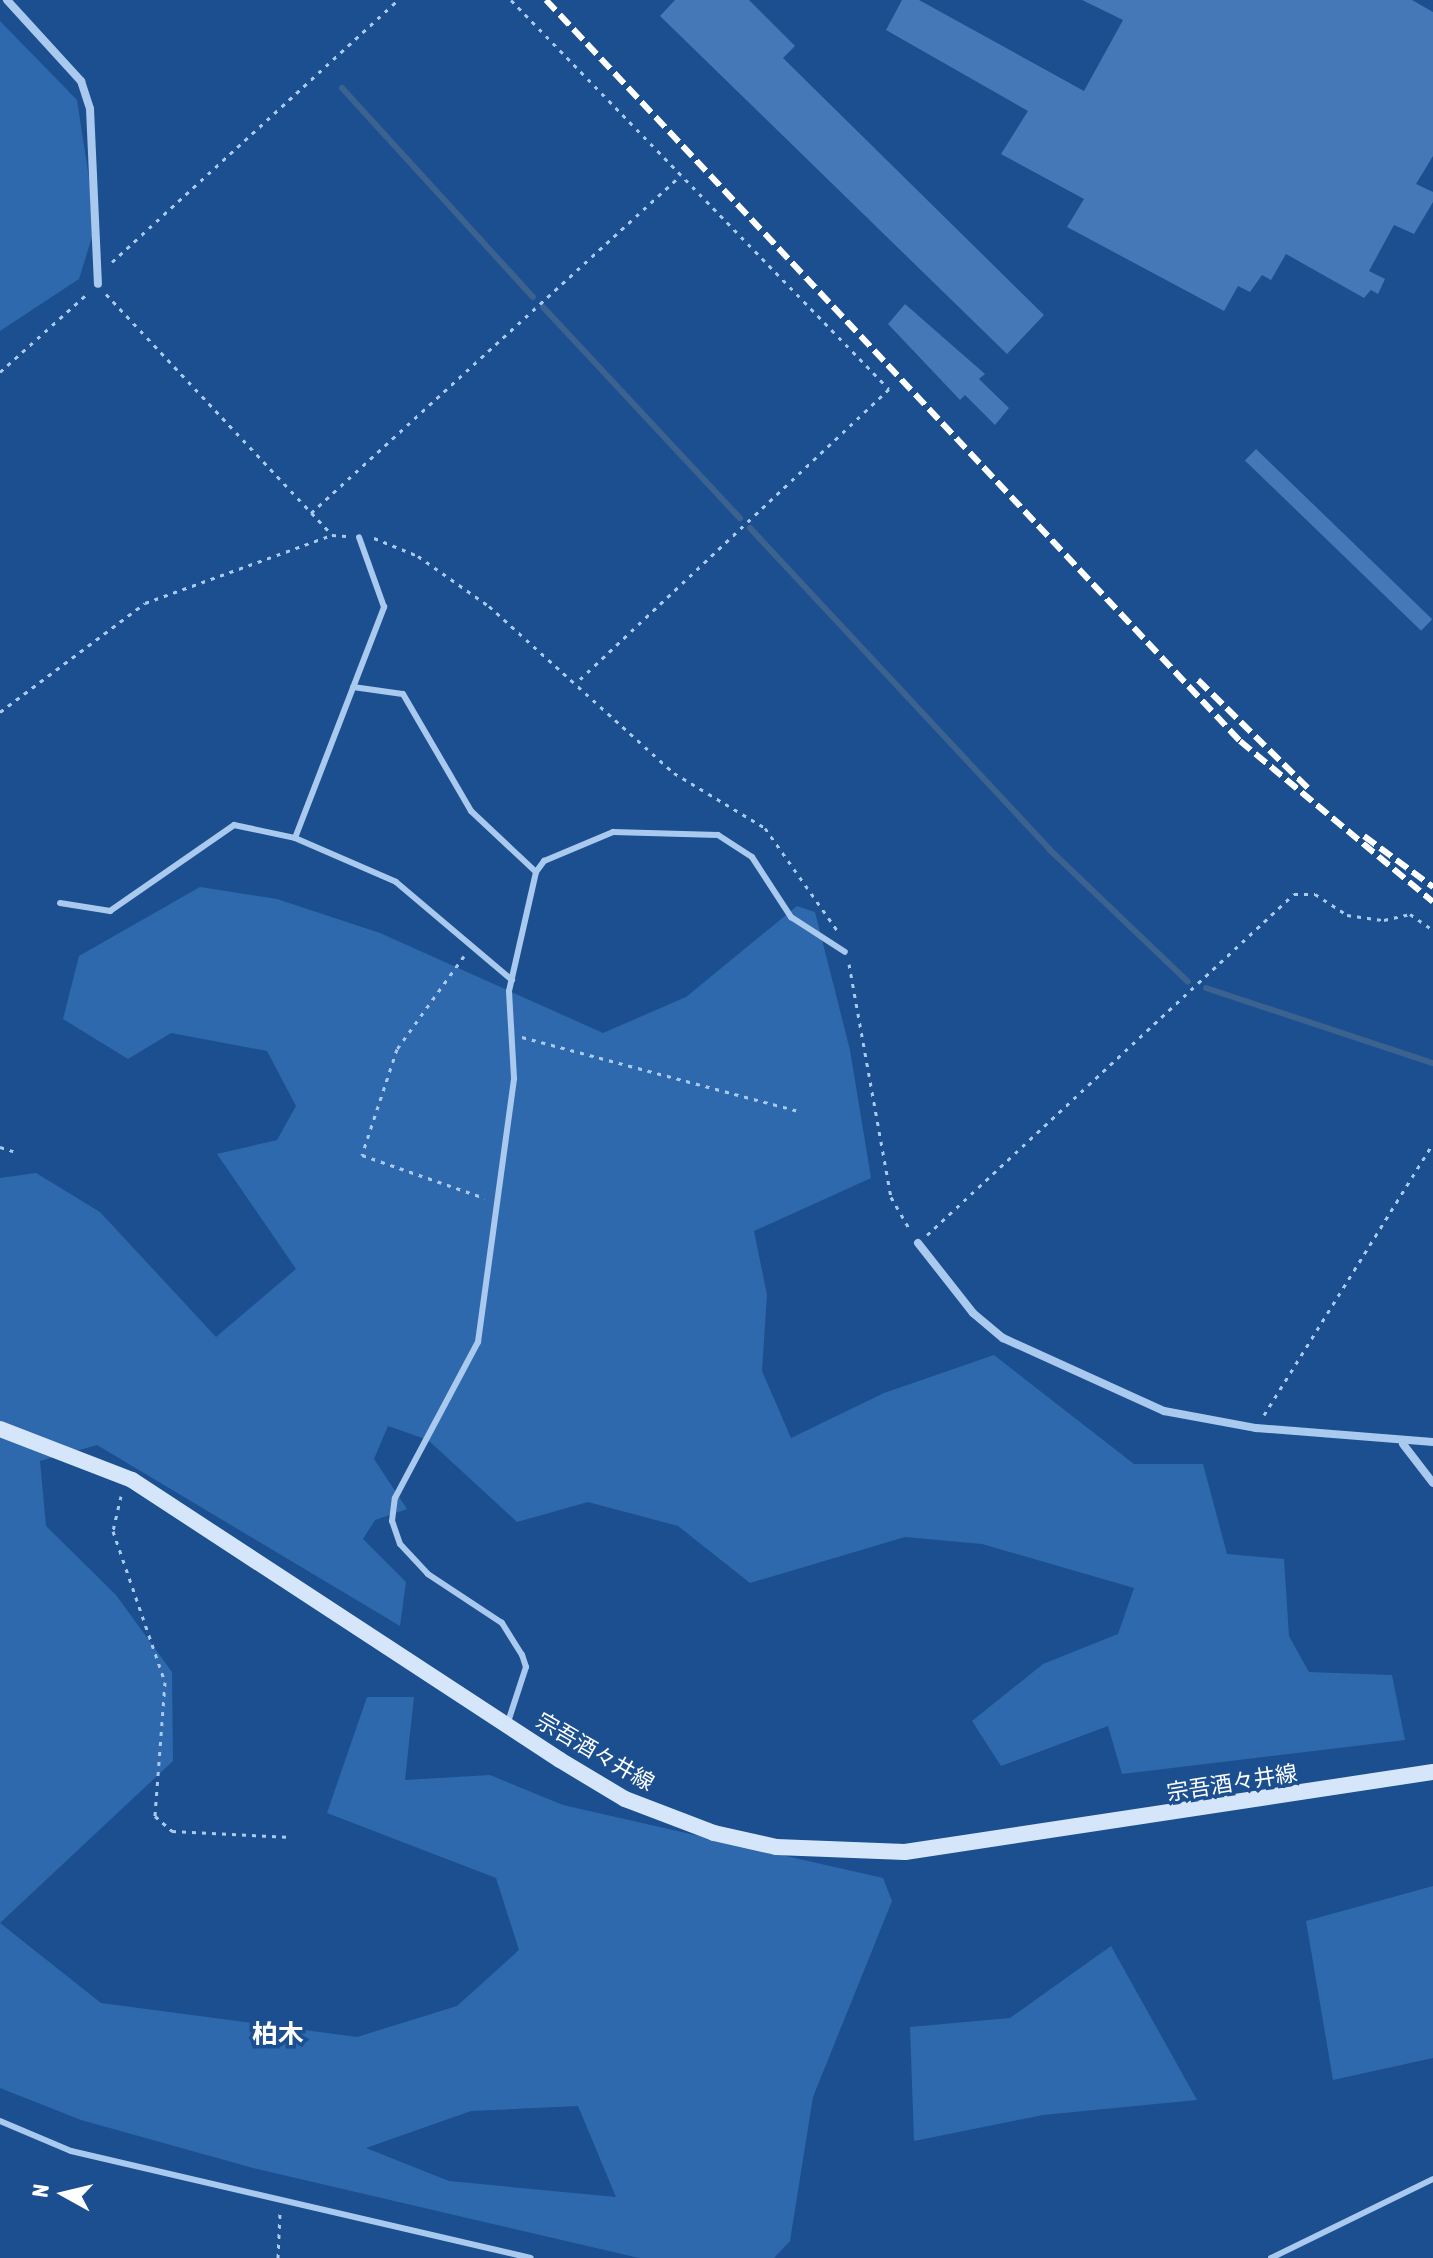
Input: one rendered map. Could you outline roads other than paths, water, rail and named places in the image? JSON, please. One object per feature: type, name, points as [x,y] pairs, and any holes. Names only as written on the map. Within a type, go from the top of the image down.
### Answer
[{"type":"main road","name":"宗吾酒々井線","points":[[0,1429],[126,1477],[507,1725],[665,1816],[776,1847],[828,1851],[967,1846],[1433,1772]]},
{"type":"street","points":[[7,0],[81,81],[90,109],[102,269],[98,284]]},
{"type":"street","points":[[918,1243],[973,1313],[1027,1352],[1164,1411],[1256,1428],[1403,1444],[1433,1442]]},
{"type":"street","points":[[1403,1444],[1433,1483]]},
{"type":"lane","points":[[295,838],[384,607],[359,537]]},
{"type":"lane","points":[[353,687],[403,694],[471,811],[536,872]]},
{"type":"lane","points":[[60,903],[110,911],[234,825],[295,838],[396,882],[469,950],[512,980]]},
{"type":"lane","points":[[507,1725],[526,1667],[522,1655],[502,1623],[428,1574],[400,1544],[392,1521],[395,1498],[478,1342],[514,1078],[512,980],[536,872],[544,861],[613,832],[718,835],[752,857],[791,917],[845,952]]},
{"type":"lane","points":[[0,2121],[71,2151],[281,2197],[531,2258]]},
{"type":"lane","points":[[1271,2258],[1433,2179]]},
{"type":"waterway","points":[[342,88],[533,297]]},
{"type":"waterway","points":[[543,307],[740,518]]},
{"type":"waterway","points":[[750,528],[1049,849],[1188,982]]},
{"type":"waterway","points":[[1206,988],[1433,1063]]},
{"type":"railway","points":[[546,0],[1240,741],[1433,902]]},
{"type":"railway","points":[[1198,680],[1309,789]]},
{"type":"railway","points":[[1364,836],[1433,887]]},
{"type":"district","name":"柏木","points":[[278,2035]]}]
